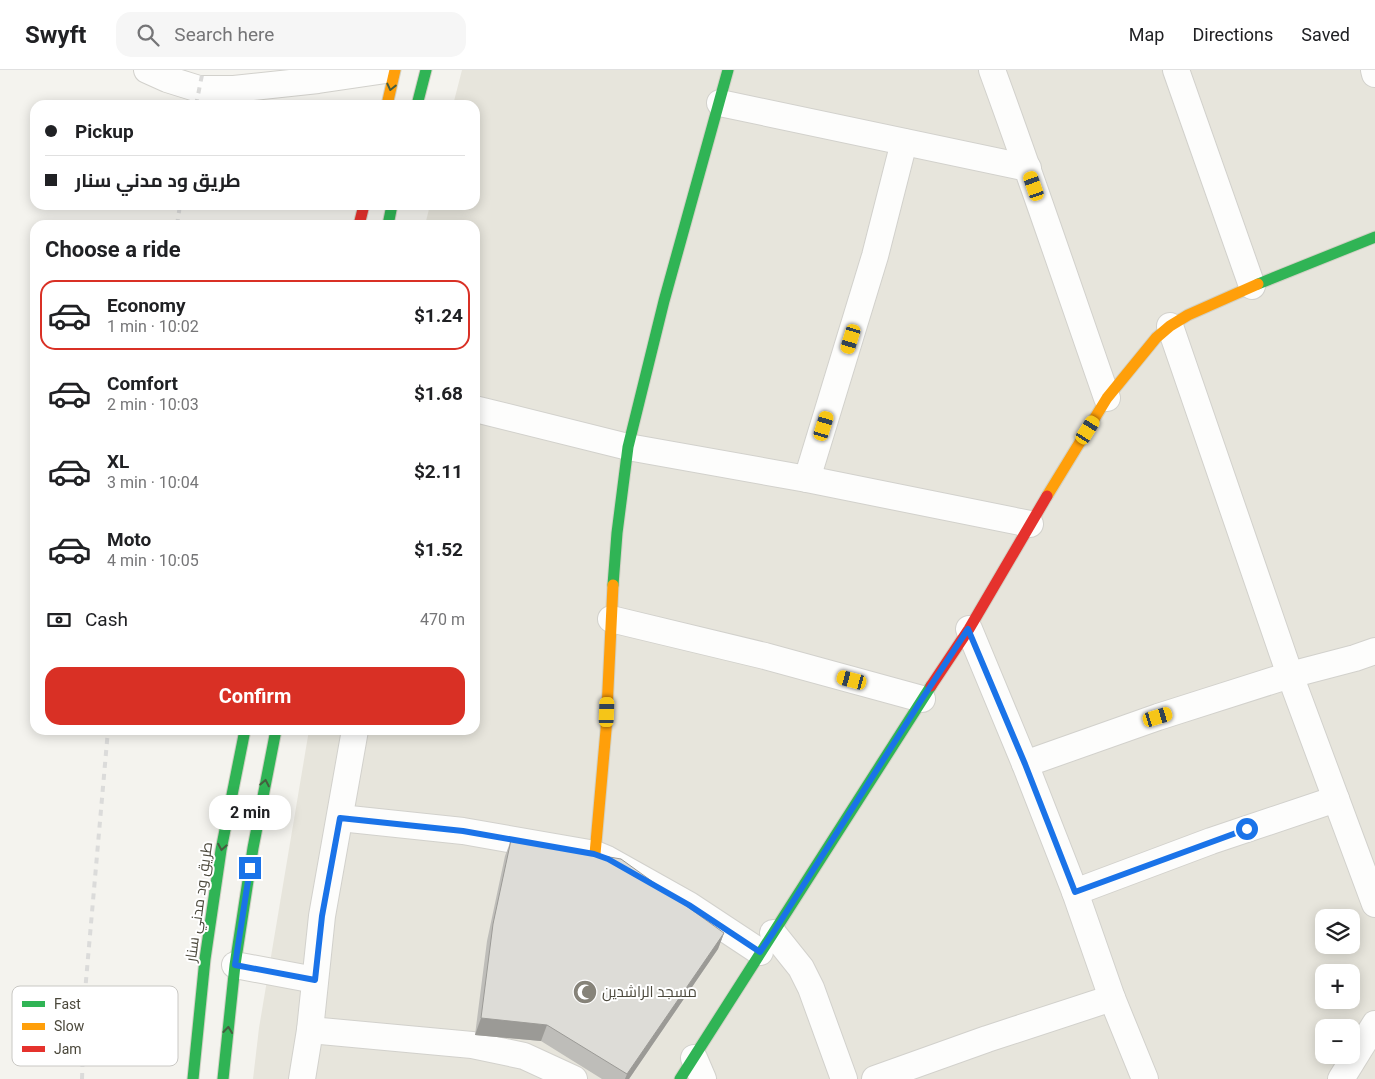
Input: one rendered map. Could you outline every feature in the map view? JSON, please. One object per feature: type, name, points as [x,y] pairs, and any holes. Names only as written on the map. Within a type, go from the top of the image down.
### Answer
[{"type":"main road","points":[[388,100],[395,70]]},
{"type":"main road","points":[[594,854],[606,730],[617,533],[628,447],[664,300],[728,70]]},
{"type":"main road","points":[[418,100],[421,71]]},
{"type":"main road","points":[[692,1072],[767,943],[968,629],[1107,398],[1156,338],[1170,326],[1188,315],[1252,286],[1375,237]]},
{"type":"main road","name":"طريق ود مدني سنار","points":[[193,1079],[205,959],[221,850],[244,735]]},
{"type":"main road","points":[[223,1079],[235,965],[253,848],[275,735]]},
{"type":"street","points":[[147,70],[167,79],[199,89],[234,90],[386,70]]},
{"type":"street","points":[[992,70],[1028,168],[1107,398]]},
{"type":"street","points":[[1176,70],[1252,286]]},
{"type":"street","points":[[1374,70],[1375,74]]},
{"type":"street","points":[[720,103],[1028,168]]},
{"type":"street","points":[[807,479],[876,256],[904,142]]},
{"type":"street","points":[[1170,326],[1290,675],[1375,904]]},
{"type":"street","points":[[480,410],[628,447],[807,479],[1030,524]]},
{"type":"street","points":[[611,619],[765,656],[922,699]]},
{"type":"street","points":[[968,629],[1025,764],[1075,892],[1112,998],[1145,1079]]},
{"type":"street","points":[[1025,764],[1158,717],[1290,675],[1375,651]]},
{"type":"street","points":[[302,1079],[310,1030],[322,916],[354,735]]},
{"type":"street","points":[[1075,892],[1336,799]]},
{"type":"street","points":[[340,818],[463,831],[594,854],[608,859],[689,905],[767,943],[801,968],[811,988],[844,1079]]},
{"type":"street","points":[[235,965],[315,980]]},
{"type":"street","points":[[876,1079],[987,1039],[1112,998]]},
{"type":"street","points":[[1341,1079],[1375,1024]]},
{"type":"street","points":[[310,1030],[472,1045],[524,1056],[574,1079]]},
{"type":"shaded area","points":[[462,70],[1375,70],[1375,1079],[253,1079],[259,1028],[308,735],[480,735],[480,220],[426,220],[429,210],[480,210],[480,100],[454,100]]},
{"type":"building","name":"مسجد الراشدين","points":[[511,840],[621,859],[724,933],[627,1074],[547,1025],[481,1018],[493,924]]},
{"type":"railway","points":[[197,100],[203,70]]},
{"type":"railway","points":[[178,220],[179,210]]},
{"type":"railway","points":[[86,986],[108,735]]},
{"type":"railway","points":[[82,1066],[82,1079]]},
{"type":"traffic: fast","points":[[418,100],[426,70]]},
{"type":"traffic: fast","points":[[613,585],[617,533],[628,447],[664,301],[728,70]]},
{"type":"traffic: fast","points":[[389,220],[391,210]]},
{"type":"traffic: fast","points":[[1258,284],[1375,237]]},
{"type":"traffic: fast","points":[[680,1079],[931,686]]},
{"type":"traffic: fast","points":[[193,1079],[205,959],[221,850],[244,735]]},
{"type":"traffic: fast","points":[[223,1079],[235,965],[253,848],[275,735]]},
{"type":"traffic: slow","points":[[388,100],[395,70]]},
{"type":"traffic: slow","points":[[1047,496],[1107,398],[1156,338],[1170,326],[1188,315],[1258,284]]},
{"type":"traffic: slow","points":[[595,854],[606,730],[613,585]]},
{"type":"traffic: jam","points":[[360,220],[363,210]]},
{"type":"traffic: jam","points":[[931,686],[969,629],[1047,496]]},
{"type":"place","name":"مسجد الراشدين","points":[[585,992]]},
{"type":"route","points":[[250,868],[235,965],[315,980],[322,916],[340,818],[463,831],[594,854],[608,859],[689,905],[760,952],[968,629],[1025,764],[1075,892],[1247,829]]}]
